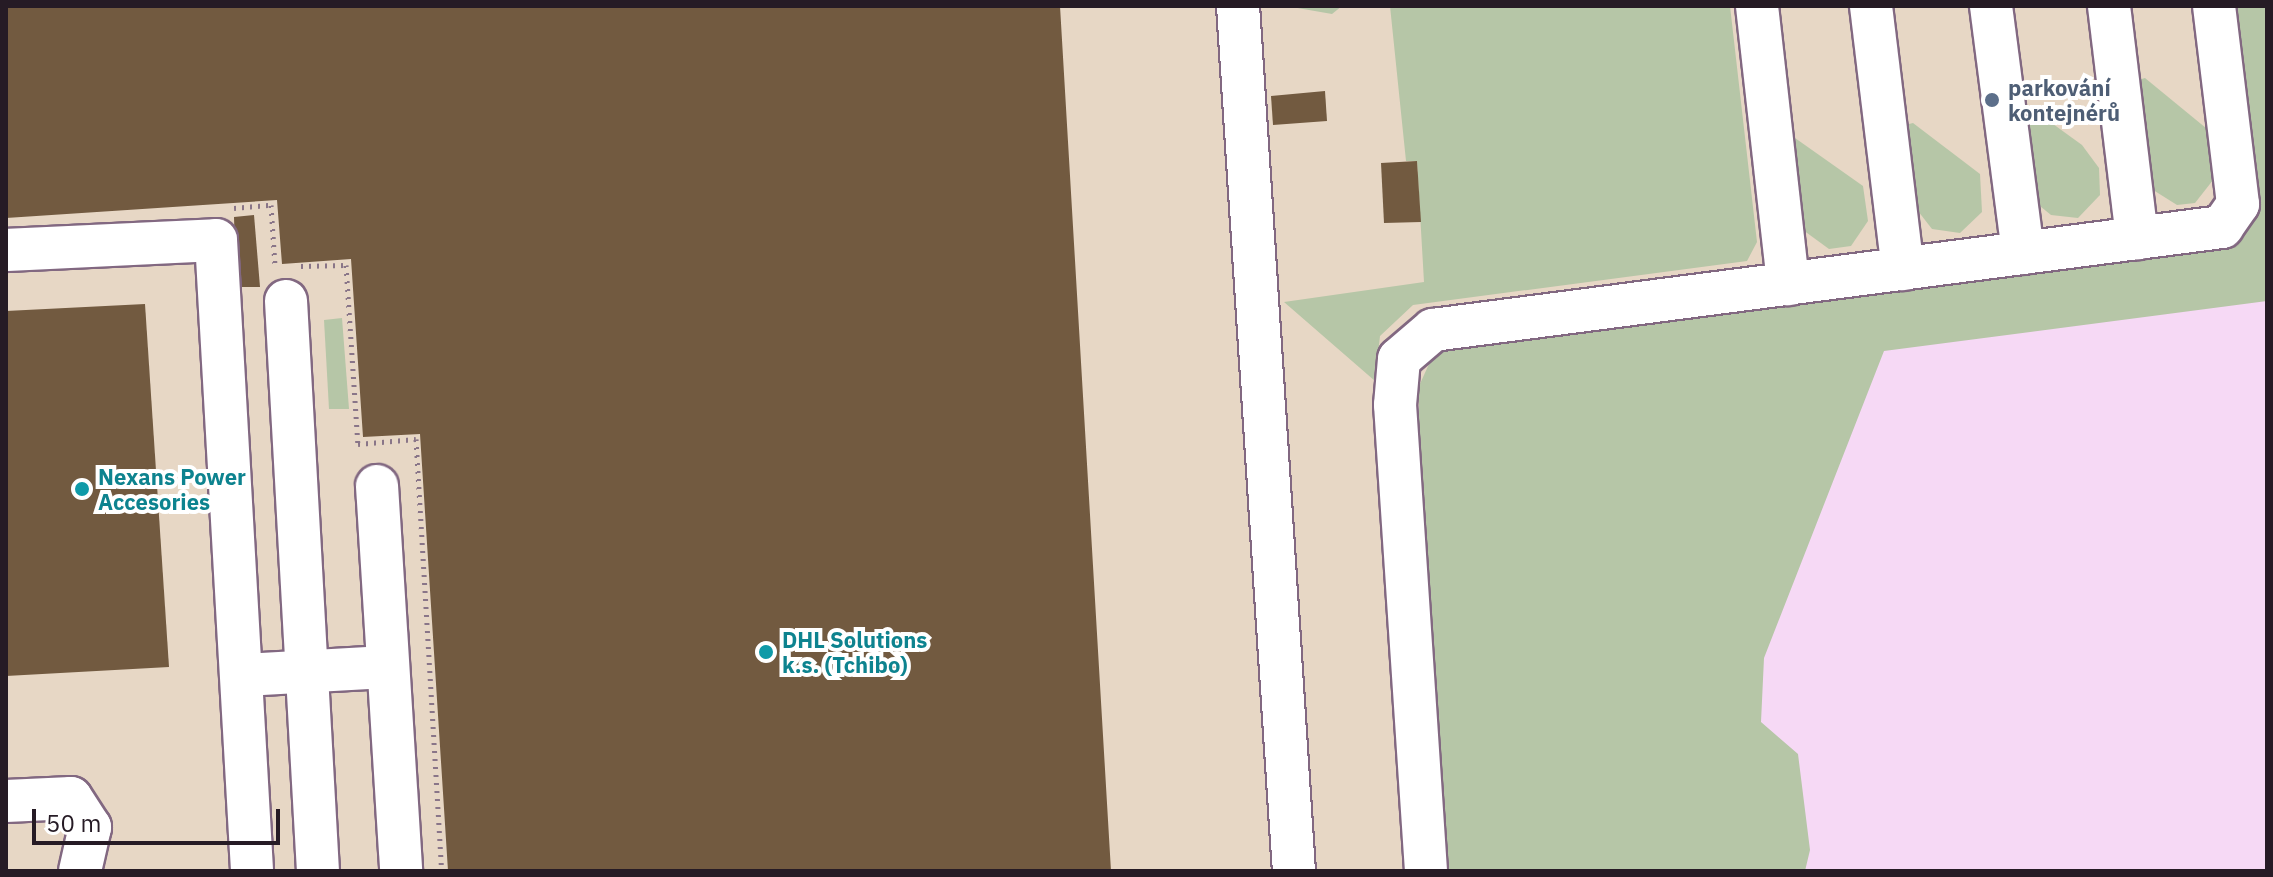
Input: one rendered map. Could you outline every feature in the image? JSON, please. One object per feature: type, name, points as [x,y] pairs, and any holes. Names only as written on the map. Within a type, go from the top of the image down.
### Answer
[{"type":"lane","points":[[1238,6],[1294,871]]},
{"type":"lane","points":[[1757,6],[1788,284]]},
{"type":"lane","points":[[1871,6],[1903,269]]},
{"type":"lane","points":[[1991,6],[2023,253]]},
{"type":"lane","points":[[2109,6],[2137,238]]},
{"type":"lane","points":[[1426,871],[1395,405],[1399,359],[1433,330],[2222,227],[2238,204],[2214,6]]},
{"type":"lane","points":[[6,250],[216,240],[252,871]]},
{"type":"lane","points":[[286,301],[304,672],[318,871]]},
{"type":"lane","points":[[377,486],[401,871]]},
{"type":"lane","points":[[243,675],[387,667]]},
{"type":"lane","points":[[6,801],[71,798],[90,827],[80,871]]},
{"type":"shaded area","points":[[6,6],[2236,6],[2257,171],[2244,218],[1429,364],[1418,410],[1444,871],[6,871]]},
{"type":"green space","points":[[1286,6],[1342,6],[1332,14]]},
{"type":"green space","points":[[1390,6],[1730,6],[1757,242],[1747,261],[1413,305],[1380,336],[1375,381],[1284,302],[1424,282],[1417,161],[1406,161]]},
{"type":"green space","points":[[2236,6],[2267,6],[2267,301],[1884,351],[1764,658],[1761,722],[1798,754],[1810,850],[1805,871],[1444,871],[1419,428],[1419,386],[1429,364],[1444,349],[2225,235],[2256,199],[2257,171]]},
{"type":"green space","points":[[2145,78],[2212,133],[2217,175],[2195,203],[2177,205],[2150,188],[2135,81]]},
{"type":"green space","points":[[2031,108],[2082,145],[2099,168],[2100,195],[2078,218],[2051,215],[2035,202],[2020,112]]},
{"type":"green space","points":[[1913,123],[1980,174],[1982,212],[1960,233],[1932,229],[1911,202],[1905,125]]},
{"type":"green space","points":[[1795,138],[1863,186],[1868,221],[1851,246],[1829,249],[1803,230]]},
{"type":"green space","points":[[342,318],[349,409],[329,409],[324,320]]},
{"type":"building","name":"DHL Solutions k.s. (Tchibo)","points":[[6,6],[1060,6],[1111,871],[448,871],[420,434],[363,437],[351,259],[282,264],[277,200],[6,218]]},
{"type":"building","points":[[1325,91],[1327,121],[1273,125],[1271,96]]},
{"type":"building","points":[[1417,161],[1421,222],[1384,223],[1381,163]]},
{"type":"building","points":[[254,215],[260,287],[236,287],[234,217]]},
{"type":"building","name":"Nexans Power Accesories","points":[[145,304],[169,667],[6,676],[6,311]]},
{"type":"place","name":"parkování kontejnérů","points":[[1992,100]]},
{"type":"place","name":"Nexans Power Accesories","points":[[82,489]]},
{"type":"place","name":"DHL Solutions k.s. (Tchibo)","points":[[766,652]]}]
